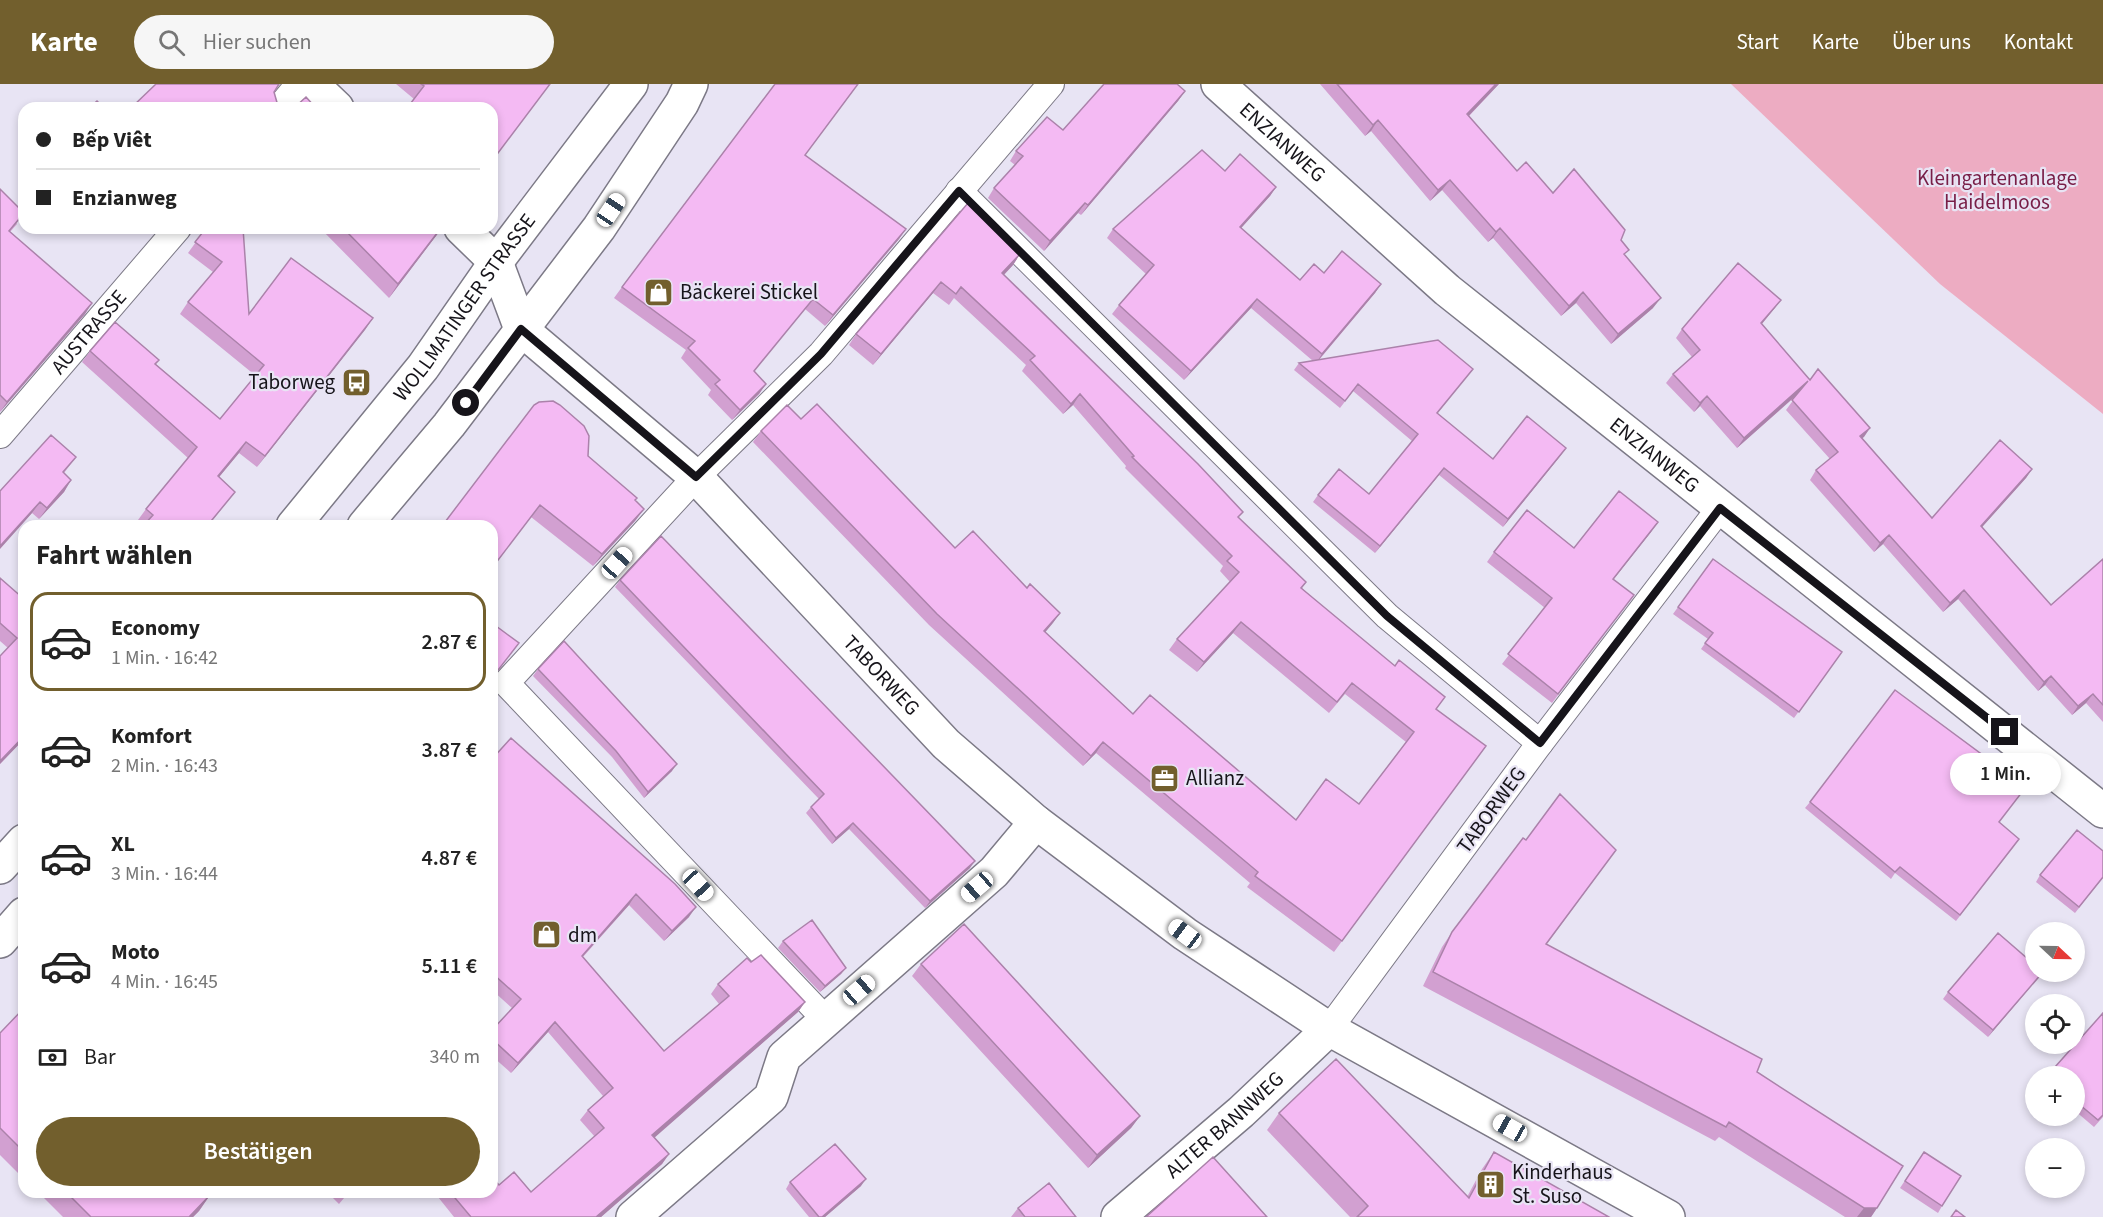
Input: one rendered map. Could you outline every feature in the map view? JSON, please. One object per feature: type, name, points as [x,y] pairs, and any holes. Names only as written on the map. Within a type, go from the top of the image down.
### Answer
[{"type":"street","points":[[312,84],[331,102]]},
{"type":"street","name":"WOLLMATINGER STRASSE","points":[[298,520],[423,367],[496,262],[631,84]]},
{"type":"street","points":[[369,520],[449,425],[599,228],[682,103],[691,84]]},
{"type":"street","name":"ENZIANWEG","points":[[1218,84],[1447,290],[2103,811]]},
{"type":"street","points":[[467,234],[496,262]]},
{"type":"street","name":"TABORWEG","points":[[496,262],[521,329],[696,477],[946,744],[1036,822],[1185,934],[1329,1029],[1668,1217]]},
{"type":"street","points":[[633,1217],[771,1097],[784,1057],[994,872],[1036,822]]},
{"type":"street","points":[[0,867],[18,848]]},
{"type":"street","points":[[0,941],[18,921]]},
{"type":"street","name":"ALTER BANNWEG","points":[[1118,1217],[1241,1112],[1329,1029]]},
{"type":"lane","points":[[284,102],[299,84]]},
{"type":"lane","points":[[825,1019],[506,683],[696,477],[821,354],[1051,84]]},
{"type":"lane","points":[[959,191],[1387,616],[1540,743]]},
{"type":"lane","name":"AUSTRASSE","points":[[0,435],[172,234]]},
{"type":"lane","name":"TABORWEG","points":[[1329,1029],[1540,743],[1720,508]]},
{"type":"green space","name":"Kleingartenanlage Haidelmoos","points":[[1731,84],[2103,84],[2103,414],[1940,284]]},
{"type":"building","points":[[156,84],[279,84],[274,92],[277,102],[137,102]]},
{"type":"building","points":[[421,84],[550,84],[498,153],[498,102],[412,102],[424,86]]},
{"type":"building","points":[[775,84],[858,84],[805,155],[906,229],[833,315],[813,299],[754,371],[766,384],[740,410],[715,384],[720,380],[688,348],[695,341],[622,287]]},
{"type":"building","points":[[1104,84],[1177,84],[1185,91],[1088,205],[1085,203],[1050,241],[994,188],[1023,156],[1016,151],[1047,117],[1063,130]]},
{"type":"building","points":[[1337,84],[1496,84],[1467,114],[1517,171],[1526,162],[1553,193],[1574,169],[1625,230],[1621,240],[1629,250],[1624,254],[1661,298],[1618,334],[1583,292],[1569,306],[1500,228],[1496,232],[1450,180],[1438,190],[1378,120],[1373,125]]},
{"type":"building","points":[[306,97],[311,102],[301,102]]},
{"type":"building","points":[[1202,150],[1225,171],[1240,154],[1276,187],[1240,227],[1300,280],[1314,264],[1324,273],[1342,251],[1381,284],[1322,354],[1257,299],[1191,371],[1119,305],[1154,265],[1113,229]]},
{"type":"building","points":[[0,189],[18,207],[18,220],[9,231],[92,303],[7,402],[0,395]]},
{"type":"building","points":[[968,203],[1020,254],[1002,273],[1198,464],[1243,512],[1238,517],[1306,582],[1301,588],[1395,666],[1399,660],[1445,697],[1436,709],[1486,746],[1342,941],[1255,876],[1258,872],[1103,742],[1091,756],[937,614],[761,431],[787,405],[801,419],[817,404],[955,548],[973,531],[1027,588],[1030,584],[1060,613],[1044,631],[1133,714],[1150,695],[1296,820],[1326,779],[1359,804],[1414,732],[1352,683],[1337,702],[1241,622],[1204,662],[1177,639],[1239,572],[1227,561],[1232,556],[1132,457],[1134,456],[1080,394],[1071,404],[1030,360],[1035,356],[961,287],[956,294],[941,282],[881,354],[856,334]]},
{"type":"building","points":[[201,234],[243,234],[249,314],[291,258],[373,318],[265,456],[246,442],[218,476],[235,492],[212,520],[148,520],[153,515],[146,509],[197,447],[90,351],[115,322],[159,360],[155,364],[220,419],[264,365],[188,302],[222,262],[195,242]]},
{"type":"building","points":[[349,234],[436,234],[398,284]]},
{"type":"building","points":[[1738,263],[1781,300],[1761,323],[1810,380],[1818,369],[1870,428],[1860,436],[1932,518],[2000,440],[2032,469],[1981,526],[2051,605],[2103,559],[2103,705],[2093,694],[2078,706],[2051,676],[2044,682],[1964,590],[1950,603],[1889,535],[1880,543],[1816,470],[1838,452],[1792,400],[1808,381],[1744,438],[1707,396],[1700,403],[1673,374],[1700,350],[1682,329]]},
{"type":"building","points":[[1438,340],[1473,369],[1437,413],[1493,459],[1527,416],[1566,448],[1508,519],[1444,468],[1380,546],[1318,495],[1339,469],[1369,494],[1418,434],[1358,384],[1345,401],[1299,363]]},
{"type":"building","points":[[553,401],[584,426],[589,436],[588,456],[637,498],[635,500],[644,509],[602,554],[540,505],[498,560],[498,520],[447,520],[534,405],[539,402]]},
{"type":"building","points":[[51,435],[76,457],[63,472],[71,480],[47,508],[40,502],[24,520],[18,520],[18,526],[0,546],[0,491]]},
{"type":"building","points":[[1619,491],[1658,522],[1613,579],[1634,595],[1558,694],[1508,654],[1552,598],[1494,552],[1527,510],[1574,548]]},
{"type":"building","points":[[661,536],[975,861],[930,901],[853,823],[836,838],[811,807],[824,794],[620,580]]},
{"type":"building","points":[[1713,559],[1842,652],[1799,712],[1705,643],[1713,633],[1678,607]]},
{"type":"building","points":[[0,578],[18,594],[18,742],[0,761],[0,656],[17,638],[0,623]]},
{"type":"building","points":[[498,627],[519,643],[498,670]]},
{"type":"building","points":[[564,641],[677,764],[648,792],[616,751],[538,669]]},
{"type":"building","points":[[1895,690],[2026,787],[1999,822],[2019,839],[1960,915],[1900,867],[1895,872],[1810,802]]},
{"type":"building","points":[[511,738],[675,884],[696,907],[672,931],[636,894],[582,956],[664,1051],[729,996],[718,984],[747,958],[751,962],[761,955],[805,1002],[652,1135],[669,1154],[596,1217],[471,1217],[455,1198],[498,1198],[498,1184],[514,1172],[531,1192],[604,1128],[588,1110],[613,1088],[555,1022],[518,1063],[498,1045],[498,1024],[521,999],[498,978],[498,752]]},
{"type":"building","points":[[1560,794],[1616,850],[1546,944],[1762,1059],[1757,1072],[1903,1166],[1877,1208],[1864,1208],[1729,1122],[1726,1127],[1433,972],[1452,932],[1523,838],[1526,840]]},
{"type":"building","points":[[2077,830],[2103,851],[2103,877],[2079,907],[2040,875]]},
{"type":"building","points":[[812,920],[846,968],[825,986],[783,941]]},
{"type":"building","points":[[964,924],[1140,1116],[1097,1155],[921,964]]},
{"type":"building","points":[[1998,933],[2025,956],[2025,982],[2034,982],[1993,1030],[1948,992]]},
{"type":"building","points":[[2103,1013],[2103,1115],[2098,1120],[2085,1109],[2085,1066],[2056,1066],[2067,1054],[2085,1054],[2085,1033]]},
{"type":"building","points":[[18,1014],[18,1146],[0,1128],[0,1033]]},
{"type":"building","points":[[1336,1059],[1469,1198],[1494,1152],[1609,1217],[1357,1217],[1368,1206],[1279,1113]]},
{"type":"building","points":[[835,1144],[866,1179],[822,1217],[819,1217],[790,1182]]},
{"type":"building","points":[[1924,1152],[1961,1176],[1942,1206],[1905,1181]]},
{"type":"building","points":[[1213,1157],[1267,1217],[1146,1217]]},
{"type":"building","points":[[1049,1183],[1076,1217],[1025,1217],[1018,1208]]},
{"type":"building","points":[[72,1198],[207,1198],[189,1217],[91,1217]]},
{"type":"building","points":[[1956,1210],[1965,1217],[1951,1217]]},
{"type":"place","name":"Bäckerei Stickel","points":[[659,292]]},
{"type":"place","name":"Taborweg","points":[[356,382]]},
{"type":"place","name":"Allianz","points":[[1165,778]]},
{"type":"place","name":"dm","points":[[547,935]]},
{"type":"place","name":"Kinderhaus St. Suso","points":[[1491,1184]]},
{"type":"route","points":[[466,403],[521,329],[696,477],[821,354],[959,191],[1387,616],[1540,743],[1720,508],[2005,732]]}]
